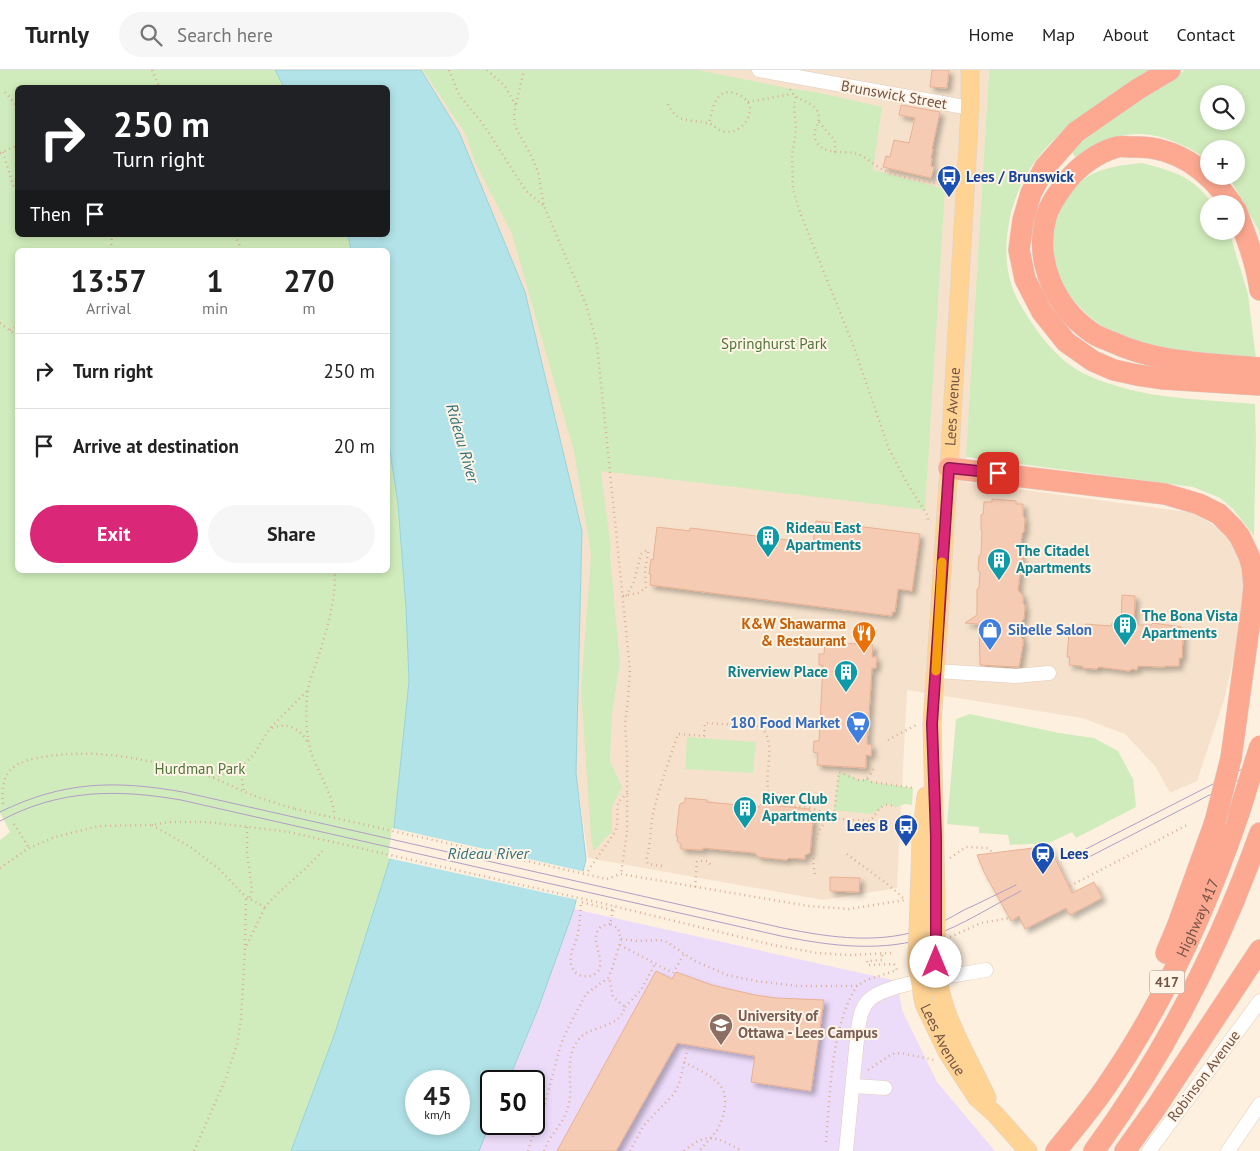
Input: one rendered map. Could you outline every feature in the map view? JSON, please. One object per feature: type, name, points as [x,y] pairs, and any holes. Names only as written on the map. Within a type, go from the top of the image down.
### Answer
[{"type":"highway","points":[[1170,70],[1138,89],[1076,132],[1046,167],[1031,193],[1023,220],[1019,250],[1025,278],[1042,312],[1066,342],[1093,361],[1114,370],[1164,379],[1260,368]]},
{"type":"highway","points":[[1226,195],[1220,186],[1196,166],[1171,152],[1143,146],[1117,147],[1096,156],[1075,171],[1055,196],[1046,216],[1043,237],[1044,263],[1053,290],[1070,314],[1092,333],[1131,351],[1260,385]]},
{"type":"highway","points":[[1245,234],[1258,274],[1260,290]]},
{"type":"highway","points":[[949,468],[1165,494],[1200,504],[1219,514],[1228,522],[1240,537],[1249,556],[1254,586],[1231,758]]},
{"type":"highway","points":[[1062,1144],[1157,974],[1177,927],[1215,822],[1250,687],[1260,626]]},
{"type":"highway","name":"Highway 417","points":[[1062,1144],[1103,1090],[1135,1039],[1167,982],[1204,903],[1239,813],[1260,746]]},
{"type":"highway","name":"Highway 417","points":[[1094,1151],[1152,1064],[1203,971],[1232,906],[1260,833]]},
{"type":"highway","points":[[1125,1151],[1260,950]]},
{"type":"main road","name":"Lees Avenue","points":[[970,70],[970,108],[949,468],[939,521],[936,671],[932,744],[920,840],[920,899],[917,955],[924,1004],[947,1052],[977,1098],[995,1114],[1028,1151]]},
{"type":"main road","name":"Lees Avenue","points":[[932,744],[936,862],[920,899],[936,953],[937,978],[941,997],[954,1032],[995,1114]]},
{"type":"street","name":"Brunswick Street","points":[[759,70],[786,73],[970,108]]},
{"type":"street","points":[[936,671],[1015,676],[1049,673]]},
{"type":"street","points":[[846,1151],[860,1016],[865,1004],[874,996],[901,985],[986,970]]},
{"type":"street","name":"Robinson Avenue","points":[[1149,1151],[1260,1002]]},
{"type":"street","points":[[854,1086],[885,1088]]},
{"type":"street","points":[[1228,1151],[1260,1104]]},
{"type":"path","points":[[152,70],[159,85]]},
{"type":"path","points":[[449,70],[459,95],[483,124],[526,192],[544,206]]},
{"type":"path","points":[[487,70],[506,86],[516,106]]},
{"type":"path","points":[[524,70],[514,113],[515,126],[538,172],[544,206],[587,307],[594,331],[624,596],[630,670],[625,725],[628,792],[627,832],[620,874]]},
{"type":"path","points":[[786,73],[792,94],[815,107],[820,115],[814,132],[816,141],[824,149],[835,153],[855,153],[883,170],[910,180],[934,182],[965,189]]},
{"type":"path","points":[[4,92],[15,104]]},
{"type":"path","points":[[668,104],[672,112],[688,121],[709,123],[717,130],[728,133],[740,128],[748,118],[750,111],[748,102],[737,94],[729,92],[720,94],[713,104],[709,123]]},
{"type":"path","points":[[748,102],[792,94]]},
{"type":"path","points":[[796,97],[794,104],[796,130],[792,156],[793,190],[801,215],[852,342],[889,449],[907,483],[928,516],[939,521]]},
{"type":"path","points":[[819,122],[835,141],[835,153]]},
{"type":"path","points":[[15,146],[1,152],[15,188]]},
{"type":"path","points":[[0,323],[15,334]]},
{"type":"path","points":[[10,330],[15,328]]},
{"type":"path","points":[[648,548],[645,570],[646,588],[638,593],[624,596],[634,582],[641,554],[648,548]]},
{"type":"path","points":[[334,812],[332,800],[311,753],[309,743],[308,690],[332,612],[336,583],[335,573]]},
{"type":"path","points":[[211,777],[235,771],[245,764],[270,728],[308,690]]},
{"type":"path","points":[[662,866],[648,864],[646,860],[649,851],[652,816],[658,794],[678,734],[704,736],[705,723],[758,726],[763,729],[768,740],[770,799],[773,803],[812,808],[819,811],[826,819]]},
{"type":"path","points":[[888,740],[919,723]]},
{"type":"path","points":[[270,728],[281,725],[292,727],[302,733],[309,743]]},
{"type":"path","points":[[2,802],[1,786],[4,774],[18,763],[58,755],[95,754],[128,756],[211,777],[295,809],[607,879],[620,874],[833,909],[849,909],[920,899]]},
{"type":"path","points":[[245,764],[242,781],[245,791]]},
{"type":"path","points":[[867,779],[870,777],[874,766]]},
{"type":"path","points":[[834,816],[839,772],[858,780],[867,779],[872,782],[914,788]]},
{"type":"path","points":[[588,871],[615,832],[618,802],[628,792]]},
{"type":"path","points":[[834,816],[839,819],[870,820],[882,806],[888,804],[896,807]]},
{"type":"path","points":[[815,874],[813,863],[820,827],[826,819],[834,816]]},
{"type":"path","points":[[0,868],[29,848],[55,837],[99,826],[207,822],[289,832],[614,906],[773,945],[835,954],[893,953]]},
{"type":"path","points":[[14,824],[29,848]]},
{"type":"path","points":[[152,825],[206,858],[247,898],[265,908]]},
{"type":"path","points":[[1070,886],[1187,825]]},
{"type":"path","points":[[194,1151],[226,1078],[237,1044],[241,1019],[247,898],[252,890],[247,852],[247,827]]},
{"type":"path","points":[[936,862],[951,858],[966,847],[988,848],[993,854]]},
{"type":"path","points":[[245,949],[265,908],[325,848]]},
{"type":"path","points":[[847,854],[890,885],[920,899]]},
{"type":"path","points":[[695,887],[697,861],[708,861],[711,866]]},
{"type":"path","points":[[613,910],[581,902],[578,937],[570,959],[571,966],[576,973],[587,976],[592,975],[598,970],[601,963],[596,942],[597,933],[602,927],[610,924],[618,928],[621,939],[620,945],[609,977],[613,997],[625,1008]]},
{"type":"path","points":[[610,924],[614,906]]},
{"type":"path","points":[[950,937],[981,923],[1009,918]]},
{"type":"path","points":[[621,939],[637,941],[660,940],[667,942],[695,961],[735,977],[798,986],[857,986]]},
{"type":"path","points":[[620,945],[673,973],[684,954]]},
{"type":"path","points":[[826,1142],[841,1021],[847,1004],[857,986],[867,980],[896,970],[894,964],[868,965],[868,961],[882,960],[882,954]]},
{"type":"path","points":[[544,1151],[548,1140],[562,1121],[569,1106],[569,1061],[573,1048],[584,1035],[617,1021],[625,1008],[641,990],[655,964]]},
{"type":"path","points":[[528,1151],[549,1092],[561,1044],[568,1028],[586,994],[609,977]]},
{"type":"path","points":[[630,1151],[644,1125],[674,1094],[679,1084],[688,1047]]},
{"type":"path","points":[[868,1070],[892,1054],[901,1053],[933,1060],[947,1052]]},
{"type":"path","points":[[684,1062],[714,1079],[724,1093],[723,1116],[720,1125],[699,1151]]},
{"type":"path","points":[[684,1151],[699,1140],[710,1137],[742,1151]]},
{"type":"shaded area","points":[[421,70],[989,70],[965,482],[1195,513],[1227,534],[1240,562],[1247,585],[1241,628],[1224,700],[1197,781],[1170,793],[1155,766],[1125,734],[1082,718],[907,690],[897,888],[823,900],[588,858],[576,773],[582,531],[525,292],[459,132]]},
{"type":"shaded area","name":"University of Ottawa - Lees Campus","points":[[574,909],[897,981],[902,1010],[937,1082],[995,1151],[478,1151],[485,1135],[545,1135],[545,1070],[513,1070],[538,1009]]},
{"type":"green space","name":"Hurdman Park","points":[[0,70],[275,70],[283,85],[15,85],[15,237],[348,237],[351,248],[15,248],[15,573],[390,573],[390,451],[398,504],[406,608],[409,681],[391,856],[335,1033],[291,1151],[0,1151],[0,840],[10,832],[0,813]]},
{"type":"green space","name":"Springhurst Park","points":[[423,70],[698,70],[820,93],[882,107],[873,170],[945,189],[925,510],[601,471],[611,549],[620,663],[612,714],[610,761],[622,787],[612,807],[612,832],[594,851],[591,839],[581,691],[591,554],[574,452],[512,234],[475,162],[466,135]]},
{"type":"green space","points":[[989,70],[1152,70],[1081,116],[1042,153],[1026,175],[1015,200],[1008,229],[1006,250],[1010,280],[1018,300],[1042,337],[1066,362],[1085,374],[1125,389],[1147,393],[1190,399],[1255,404],[1254,536],[1233,509],[1220,498],[1193,487],[966,457]]},
{"type":"green space","points":[[1185,70],[1260,70],[1260,237],[1258,229],[1245,206],[1245,195],[1239,195],[1234,185],[1245,185],[1245,140],[1200,140],[1200,155],[1175,142],[1147,134],[1135,134],[1112,139],[1075,157],[1071,150],[1110,118]]},
{"type":"green space","points":[[1142,163],[1173,172],[1190,181],[1205,195],[1200,195],[1200,240],[1232,240],[1248,294],[1256,359],[1184,352],[1130,340],[1104,328],[1094,320],[1060,282],[1055,271],[1051,253],[1058,214],[1065,199],[1076,185],[1090,175],[1112,167]]},
{"type":"green space","points":[[970,714],[1059,733],[1094,738],[1118,751],[1133,779],[1136,807],[1076,838],[1072,832],[1049,843],[1010,845],[1008,835],[979,833],[979,827],[947,824],[956,719]]},
{"type":"green space","points":[[687,737],[756,742],[753,773],[685,769]]},
{"type":"green space","points":[[839,772],[858,780],[867,779],[872,782],[913,788],[912,805],[906,804],[896,807],[888,804],[878,811],[869,814],[834,810]]},
{"type":"water","name":"Rideau River","points":[[275,70],[421,70],[459,132],[525,292],[582,531],[576,773],[586,859],[574,909],[538,1009],[513,1070],[480,1070],[480,1135],[485,1135],[479,1151],[291,1151],[335,1033],[391,856],[409,681],[406,608],[398,504],[390,451],[390,248],[351,248],[348,237],[390,237],[390,85],[283,85]]},
{"type":"pier","points":[[392,828],[586,872],[578,900],[388,858]]},
{"type":"building","points":[[932,70],[949,70],[947,88],[930,87]]},
{"type":"building","points":[[901,105],[940,112],[932,149],[931,166],[934,167],[931,178],[883,167],[886,156],[890,157],[894,140],[909,143],[915,118],[899,115]]},
{"type":"building","name":"The Citadel Apartments","points":[[992,499],[1016,501],[1016,504],[1023,504],[1023,516],[1025,518],[1018,590],[1023,596],[1025,606],[1021,637],[1023,644],[1019,667],[980,665],[979,624],[965,623],[977,615],[977,589],[979,588],[980,572],[978,570],[982,532],[981,515],[983,514],[984,502],[992,502]]},
{"type":"building","points":[[816,521],[920,534],[912,591],[898,589],[895,612],[892,612],[892,616],[650,585],[651,574],[649,574],[651,559],[653,560],[657,527],[690,531],[690,528],[813,543]]},
{"type":"building","name":"The Bona Vista Apartments","points":[[1122,595],[1135,596],[1134,625],[1151,625],[1153,623],[1181,627],[1181,634],[1183,635],[1182,658],[1179,658],[1179,666],[1138,666],[1137,670],[1132,669],[1130,671],[1099,667],[1097,669],[1083,668],[1082,666],[1069,665],[1070,657],[1067,657],[1071,626],[1084,626],[1086,624],[1111,626],[1112,623],[1121,624]]},
{"type":"building","name":"Riverview Place","points":[[825,642],[873,645],[872,657],[877,657],[876,668],[872,668],[867,744],[872,745],[871,756],[866,755],[866,768],[817,765],[818,753],[813,752],[814,741],[819,741],[823,665],[819,665],[819,654],[824,654]]},
{"type":"building","name":"River Club Apartments","points":[[685,798],[759,807],[761,804],[809,809],[809,813],[813,816],[810,853],[805,855],[805,859],[789,858],[787,860],[758,857],[755,853],[703,848],[703,850],[681,849],[681,844],[677,841],[678,837],[676,836],[680,804],[685,802]]},
{"type":"building","points":[[1049,846],[1072,893],[1094,882],[1102,898],[1070,915],[1066,908],[1025,929],[1019,916],[1011,921],[984,872],[977,855]]},
{"type":"building","points":[[830,877],[860,878],[859,892],[830,891]]},
{"type":"building","points":[[656,971],[672,979],[676,972],[712,985],[755,995],[824,1000],[811,1091],[751,1082],[755,1056],[677,1043],[616,1151],[557,1151]]},
{"type":"tram line","points":[[1084,850],[1260,760]]},
{"type":"tram line","points":[[1087,858],[1260,769]]},
{"type":"tram line","points":[[0,812],[46,794],[68,789],[112,785],[158,788],[183,792],[783,928],[838,937],[875,938],[912,933],[939,924],[1016,885]]},
{"type":"tram line","points":[[0,821],[22,810],[66,797],[111,793],[157,796],[781,936],[838,945],[895,945],[932,936],[966,921],[1021,891]]},
{"type":"slow traffic","points":[[936,671],[942,562]]},
{"type":"place","name":"Lees / Brunswick","points":[[949,198]]},
{"type":"place","name":"Rideau East Apartments","points":[[768,558]]},
{"type":"place","name":"The Citadel Apartments","points":[[999,581]]},
{"type":"place","name":"The Bona Vista Apartments","points":[[1125,646]]},
{"type":"place","name":"Sibelle Salon","points":[[990,651]]},
{"type":"place","name":"K&W Shawarma & Restaurant","points":[[864,654]]},
{"type":"place","name":"Riverview Place","points":[[846,693]]},
{"type":"place","name":"180 Food Market","points":[[858,744]]},
{"type":"place","name":"River Club Apartments","points":[[745,829]]},
{"type":"place","name":"Lees B","points":[[906,847]]},
{"type":"place","name":"Lees","points":[[1043,875]]},
{"type":"place","name":"University of Ottawa - Lees Campus","points":[[721,1046]]},
{"type":"route","points":[[936,962],[936,837],[932,724],[949,468],[998,473]]}]
